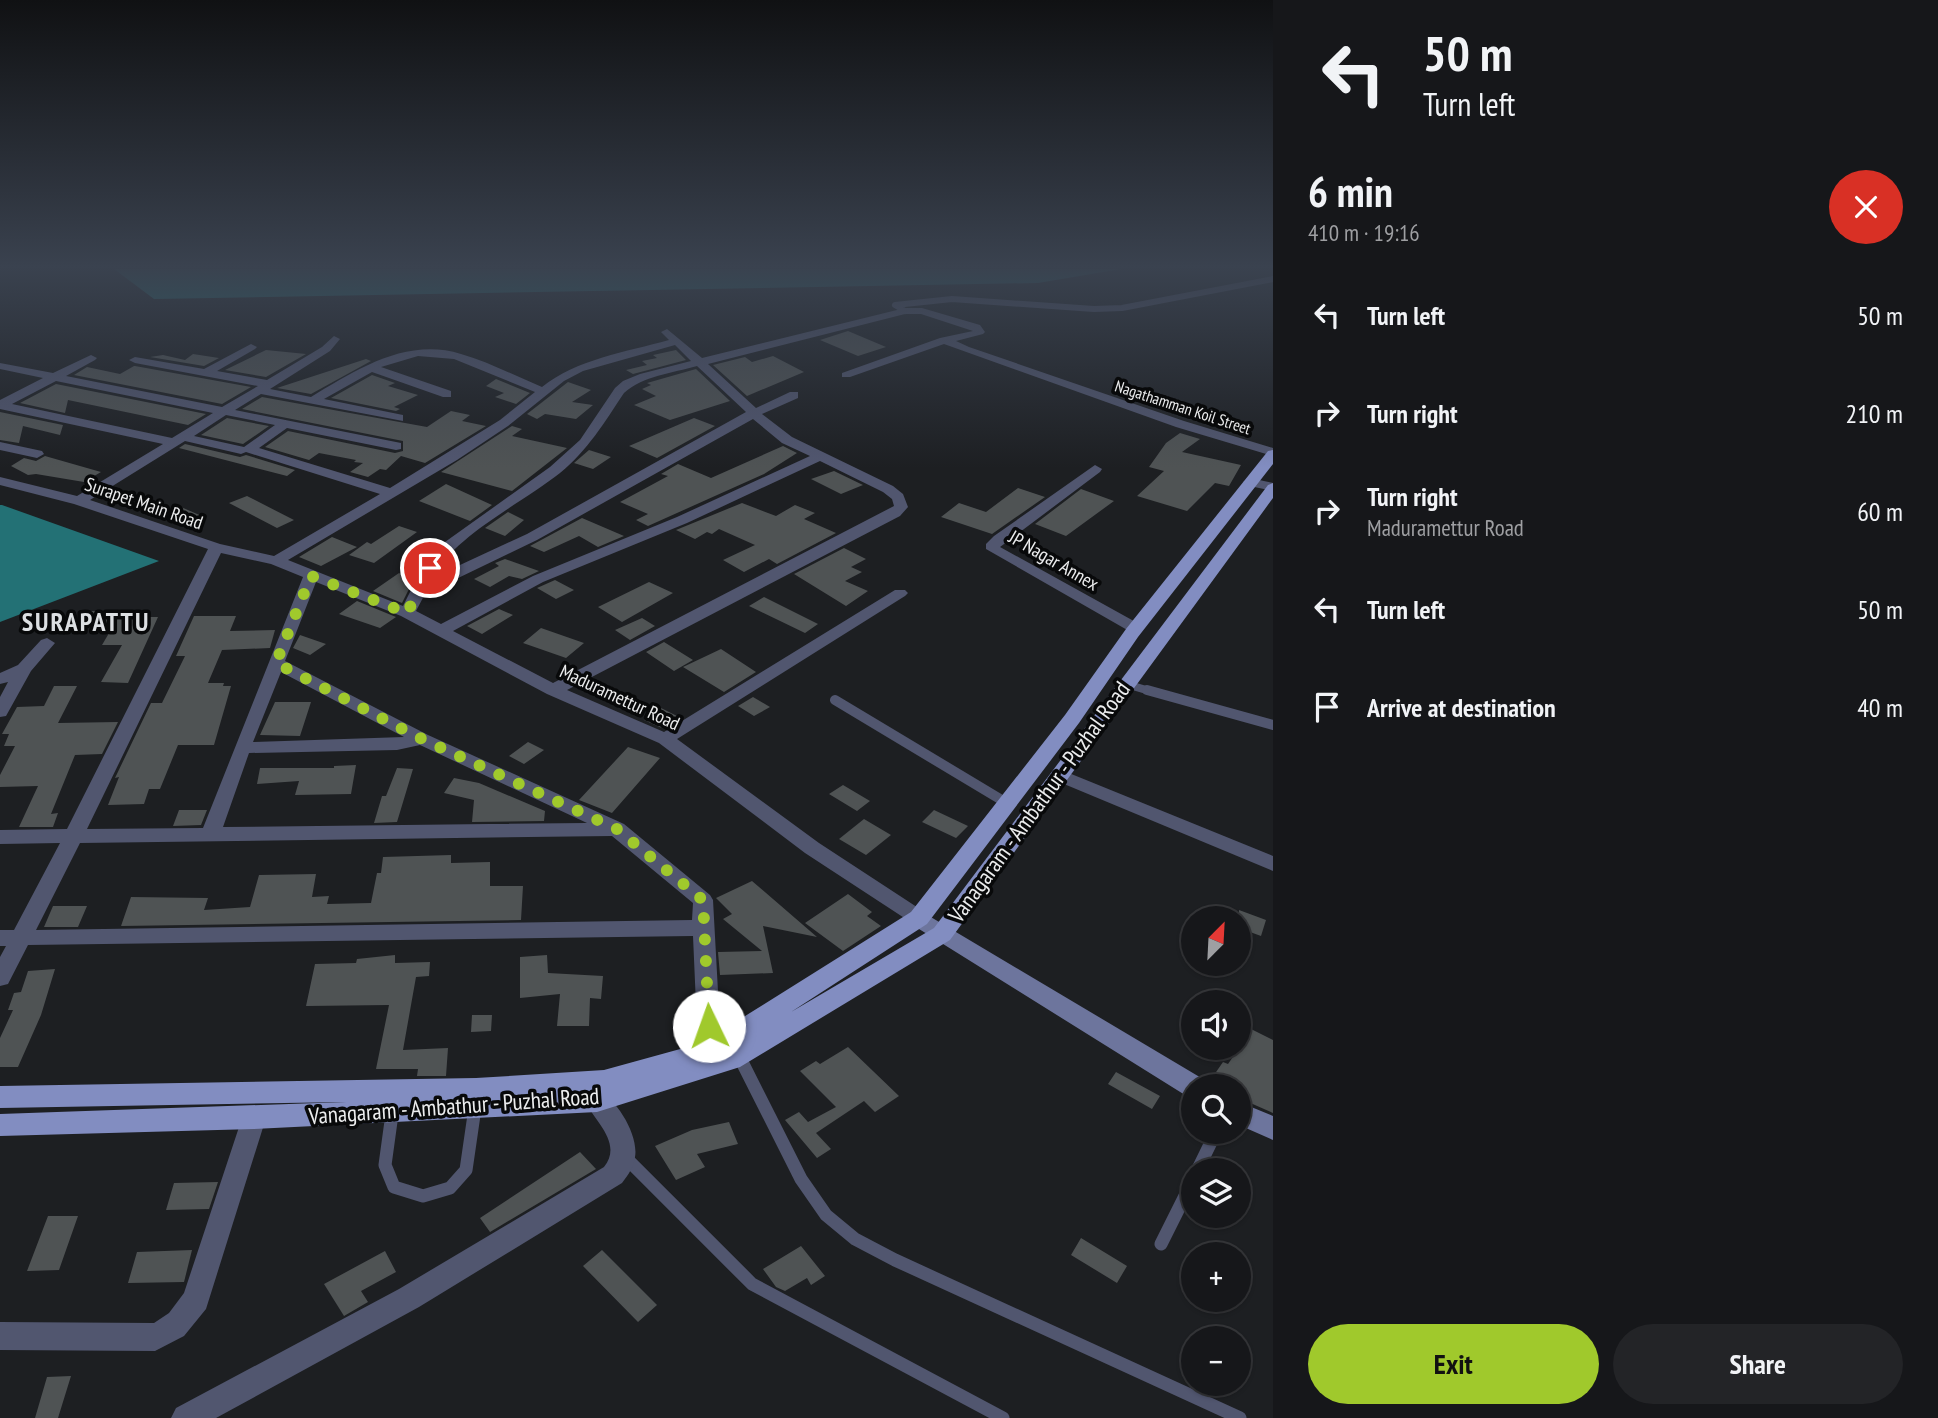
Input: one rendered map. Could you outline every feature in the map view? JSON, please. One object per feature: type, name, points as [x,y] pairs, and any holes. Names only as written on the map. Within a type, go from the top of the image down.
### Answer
[{"type":"main road","points":[[0,1097],[476,1098],[604,1081],[727,1056],[919,918],[1005,802],[1072,719],[1135,628],[1265,486],[1273,453]]},
{"type":"main road","name":"Vanagaram - Ambathur - Puzhal Road","points":[[0,1125],[392,1111],[476,1098],[597,1101],[727,1056],[942,934],[1126,684],[1265,486]]},
{"type":"main road","points":[[919,918],[1181,1079]]},
{"type":"main road","points":[[1251,1118],[1273,1128]]},
{"type":"street","points":[[407,613],[430,568],[459,536],[555,470],[585,443],[626,384],[644,376],[809,335]]},
{"type":"street","points":[[846,375],[944,340],[970,335]]},
{"type":"street","points":[[276,561],[504,424],[560,378],[672,336],[698,363],[787,440],[888,489],[898,497],[901,506],[895,513],[553,690]]},
{"type":"street","points":[[79,501],[326,349],[334,340]]},
{"type":"street","name":"Nagathamman Koil Street","points":[[944,340],[1180,424],[1273,453]]},
{"type":"street","points":[[206,373],[251,347]]},
{"type":"street","points":[[314,400],[369,367],[418,352],[456,356],[541,391]]},
{"type":"street","points":[[0,405],[91,358]]},
{"type":"street","points":[[135,359],[399,418]]},
{"type":"street","points":[[0,366],[396,446]]},
{"type":"street","points":[[369,367],[447,394]]},
{"type":"street","points":[[418,591],[532,537],[754,413],[794,395]]},
{"type":"street","points":[[0,405],[241,450]]},
{"type":"street","points":[[286,423],[249,449],[393,493]]},
{"type":"street","points":[[0,446],[37,454]]},
{"type":"street","points":[[440,631],[538,579],[682,520],[821,456]]},
{"type":"street","name":"JP Nagar Annex","points":[[1095,469],[999,539],[993,544],[993,549],[1135,628]]},
{"type":"street","name":"Surapet Main Road","points":[[0,481],[79,501],[216,547],[276,561]]},
{"type":"street","points":[[0,978],[10,938],[73,837],[216,547]]},
{"type":"street","name":"Maduramettur Road","points":[[276,561],[407,613],[553,690],[665,740],[709,769],[812,848],[919,918]]},
{"type":"street","points":[[209,835],[311,576]]},
{"type":"street","points":[[665,740],[900,593]]},
{"type":"street","points":[[0,712],[24,669],[47,643]]},
{"type":"street","points":[[276,663],[422,739],[617,829],[703,900],[703,928],[727,1056]]},
{"type":"street","points":[[0,680],[24,669]]},
{"type":"street","points":[[243,748],[397,744],[422,739]]},
{"type":"street","points":[[1059,775],[1273,864]]},
{"type":"street","points":[[0,837],[617,829]]},
{"type":"street","points":[[10,938],[703,928]]},
{"type":"street","points":[[186,1418],[420,1291],[613,1175],[624,1156],[622,1135],[597,1101]]},
{"type":"street","points":[[0,1336],[156,1337],[172,1330],[195,1300],[254,1118]]},
{"type":"lane","points":[[1126,684],[1273,725]]},
{"type":"lane","points":[[835,700],[1005,802]]},
{"type":"lane","points":[[727,1056],[801,1179],[826,1215],[855,1239],[1240,1418]]},
{"type":"lane","points":[[392,1111],[386,1165],[394,1187],[423,1196],[450,1188],[466,1170],[476,1098]]},
{"type":"lane","points":[[624,1156],[752,1284],[1003,1418]]},
{"type":"lane","points":[[1161,1244],[1181,1204]]},
{"type":"water","points":[[2,505],[159,561],[0,622]]},
{"type":"building","points":[[835,335],[858,335],[886,347],[858,356],[820,340]]},
{"type":"building","points":[[266,350],[306,354],[266,377],[225,370]]},
{"type":"building","points":[[676,350],[686,360],[633,374],[626,370],[647,365],[642,361],[657,358],[653,355]]},
{"type":"building","points":[[193,354],[219,358],[204,366],[150,357],[163,355],[185,360]]},
{"type":"building","points":[[773,356],[804,372],[747,396],[713,365],[745,357],[752,362]]},
{"type":"building","points":[[366,359],[371,361],[311,394],[277,388]]},
{"type":"building","points":[[134,366],[251,387],[222,404],[74,375],[87,367],[120,374]]},
{"type":"building","points":[[696,369],[730,401],[670,420],[634,405],[656,396],[642,389],[651,385],[647,383]]},
{"type":"building","points":[[372,375],[395,383],[388,386],[418,395],[394,407],[400,409],[396,411],[331,398]]},
{"type":"building","points":[[496,379],[530,393],[516,404],[495,397],[504,393],[486,386]]},
{"type":"building","points":[[568,382],[591,390],[572,402],[593,405],[576,419],[545,414],[537,419],[527,414]]},
{"type":"building","points":[[56,384],[206,414],[188,425],[68,400],[65,413],[20,403]]},
{"type":"building","points":[[262,397],[427,427],[451,411],[470,415],[462,421],[486,426],[425,463],[401,456],[386,470],[380,469],[368,477],[350,472],[363,463],[354,462],[356,460],[319,453],[309,460],[265,447],[288,431],[395,453],[403,451],[403,441],[242,409]]},
{"type":"building","points":[[0,412],[63,425],[60,435],[23,426],[19,443],[0,440]]},
{"type":"building","points":[[227,418],[269,426],[243,444],[201,435]]},
{"type":"building","points":[[694,418],[715,426],[657,458],[629,446]]},
{"type":"building","points":[[512,426],[522,429],[512,436],[567,448],[512,491],[441,472]]},
{"type":"building","points":[[1180,433],[1200,439],[1182,452],[1241,465],[1229,486],[1215,483],[1187,511],[1137,496],[1164,471],[1149,467],[1166,443]]},
{"type":"building","points":[[185,444],[240,457],[246,455],[295,470],[287,476],[179,448]]},
{"type":"building","points":[[783,446],[797,453],[764,474],[648,526],[636,520],[648,514],[620,502],[668,476],[661,474],[678,464],[711,478]]},
{"type":"building","points":[[589,450],[611,457],[593,469],[574,463]]},
{"type":"building","points":[[45,456],[101,472],[84,482],[28,475],[11,466],[24,458],[36,461]]},
{"type":"building","points":[[834,471],[863,485],[841,494],[811,479]]},
{"type":"building","points":[[446,484],[492,505],[470,521],[419,501]]},
{"type":"building","points":[[1018,488],[1045,497],[992,534],[941,517],[959,503],[986,512]]},
{"type":"building","points":[[1081,489],[1114,501],[1066,536],[1035,524]]},
{"type":"building","points":[[247,496],[294,520],[277,528],[229,503]]},
{"type":"building","points":[[742,503],[776,516],[795,505],[815,513],[804,519],[836,533],[777,564],[769,559],[744,572],[723,560],[755,545],[719,529],[695,539],[676,530]]},
{"type":"building","points":[[181,507],[204,517],[187,526],[163,516]]},
{"type":"building","points":[[508,512],[524,520],[505,536],[485,528]]},
{"type":"building","points":[[582,518],[624,536],[598,547],[579,536],[544,552],[530,546]]},
{"type":"building","points":[[399,526],[417,532],[374,563],[349,555],[367,542],[371,544]]},
{"type":"building","points":[[332,537],[357,547],[321,566],[299,557]]},
{"type":"building","points":[[844,548],[866,559],[851,567],[862,572],[845,581],[868,591],[846,606],[794,574]]},
{"type":"building","points":[[505,559],[539,571],[522,579],[509,576],[490,587],[474,579],[499,566],[495,563]]},
{"type":"building","points":[[399,573],[413,581],[402,603],[373,591]]},
{"type":"building","points":[[555,580],[574,590],[556,599],[537,588]]},
{"type":"building","points":[[649,582],[673,593],[622,622],[598,607]]},
{"type":"building","points":[[764,597],[818,624],[805,633],[749,606]]},
{"type":"building","points":[[357,601],[396,617],[380,628],[339,614]]},
{"type":"building","points":[[499,609],[513,615],[482,634],[467,626]]},
{"type":"building","points":[[90,611],[139,612],[136,617],[158,617],[128,683],[101,682],[122,645],[102,645],[112,628],[80,628]]},
{"type":"building","points":[[194,616],[236,616],[230,631],[275,630],[270,648],[222,650],[208,683],[231,686],[214,745],[178,745],[160,789],[149,789],[144,804],[108,805],[119,777],[115,778],[151,703],[162,703],[185,656],[176,656]]},
{"type":"building","points":[[642,618],[655,626],[630,640],[615,630]]},
{"type":"building","points":[[541,628],[584,643],[566,658],[523,643]]},
{"type":"building","points":[[300,635],[326,644],[310,655],[293,648]]},
{"type":"building","points":[[664,642],[693,660],[674,671],[646,652]]},
{"type":"building","points":[[721,649],[756,672],[724,692],[683,667]]},
{"type":"building","points":[[54,686],[77,686],[58,723],[118,722],[102,754],[75,755],[51,814],[58,813],[53,827],[19,827],[38,786],[0,787],[0,775],[15,746],[4,746],[9,734],[2,734],[17,707],[44,706]]},
{"type":"building","points":[[753,697],[770,707],[754,716],[738,706]]},
{"type":"building","points":[[275,702],[311,702],[300,736],[260,735]]},
{"type":"building","points":[[661,708],[681,718],[664,729],[644,720]]},
{"type":"building","points":[[528,742],[544,750],[524,764],[509,756]]},
{"type":"building","points":[[628,747],[660,758],[612,813],[579,800]]},
{"type":"building","points":[[356,765],[351,794],[295,795],[299,781],[257,784],[260,768],[334,768]]},
{"type":"building","points":[[397,768],[413,769],[397,822],[374,823],[382,796],[386,796]]},
{"type":"building","points":[[454,778],[479,783],[545,811],[544,821],[472,822],[474,800],[444,793]]},
{"type":"building","points":[[843,785],[870,801],[857,811],[829,794]]},
{"type":"building","points":[[179,810],[207,810],[201,825],[173,826]]},
{"type":"building","points":[[934,810],[968,826],[956,838],[922,822]]},
{"type":"building","points":[[864,819],[891,835],[866,855],[839,839]]},
{"type":"building","points":[[451,855],[451,863],[490,862],[490,886],[523,886],[521,920],[121,926],[131,897],[208,898],[204,910],[250,907],[259,875],[316,874],[312,897],[329,896],[327,904],[371,903],[377,873],[381,873],[383,857]]},
{"type":"building","points":[[752,881],[817,937],[763,926],[773,973],[720,975],[718,952],[762,951],[723,919],[732,914],[716,898]]},
{"type":"building","points":[[848,894],[872,912],[867,916],[881,926],[843,951],[805,923]]},
{"type":"building","points":[[53,906],[87,906],[78,927],[44,927]]},
{"type":"building","points":[[1251,914],[1266,920],[1261,936],[1251,932]]},
{"type":"building","points":[[395,955],[395,963],[430,962],[429,976],[416,977],[403,1050],[448,1048],[446,1076],[417,1076],[418,1069],[376,1069],[389,1005],[306,1006],[315,964],[356,963],[357,959]]},
{"type":"building","points":[[547,955],[548,973],[603,976],[601,999],[590,998],[589,1026],[557,1026],[560,994],[520,998],[520,957]]},
{"type":"building","points":[[55,969],[41,1015],[18,1067],[0,1067],[0,1038],[13,1010],[8,1010],[14,993],[21,992],[28,971]]},
{"type":"building","points":[[472,1015],[492,1015],[491,1031],[471,1032]]},
{"type":"building","points":[[1251,1029],[1273,1040],[1273,1113],[1251,1103],[1251,1074],[1215,1074],[1223,1062],[1228,1064],[1231,1060],[1251,1060]]},
{"type":"building","points":[[848,1047],[899,1096],[875,1112],[864,1101],[816,1133],[831,1149],[817,1158],[785,1120],[799,1112],[808,1122],[836,1107],[800,1071],[816,1061],[820,1064]]},
{"type":"building","points":[[1116,1072],[1160,1096],[1152,1109],[1108,1084]]},
{"type":"building","points":[[729,1122],[738,1144],[697,1154],[705,1167],[676,1180],[655,1146],[692,1130]]},
{"type":"building","points":[[580,1152],[596,1169],[490,1232],[480,1218]]},
{"type":"building","points":[[218,1182],[209,1209],[166,1210],[174,1183]]},
{"type":"building","points":[[48,1216],[78,1216],[59,1270],[27,1271]]},
{"type":"building","points":[[1081,1238],[1127,1266],[1117,1283],[1071,1255]]},
{"type":"building","points":[[801,1246],[825,1276],[811,1285],[807,1278],[785,1291],[776,1287],[763,1269]]},
{"type":"building","points":[[192,1250],[184,1282],[128,1283],[137,1252]]},
{"type":"building","points":[[602,1250],[657,1305],[638,1322],[583,1266]]},
{"type":"building","points":[[385,1251],[396,1272],[361,1291],[368,1302],[344,1316],[324,1284]]},
{"type":"building","points":[[71,1376],[58,1418],[35,1418],[47,1377]]},
{"type":"district","name":"SURAPATTU","points":[[86,622]]},
{"type":"route","points":[[430,568],[407,613],[311,576],[276,663],[422,739],[617,829],[703,900],[709,1026]]}]
